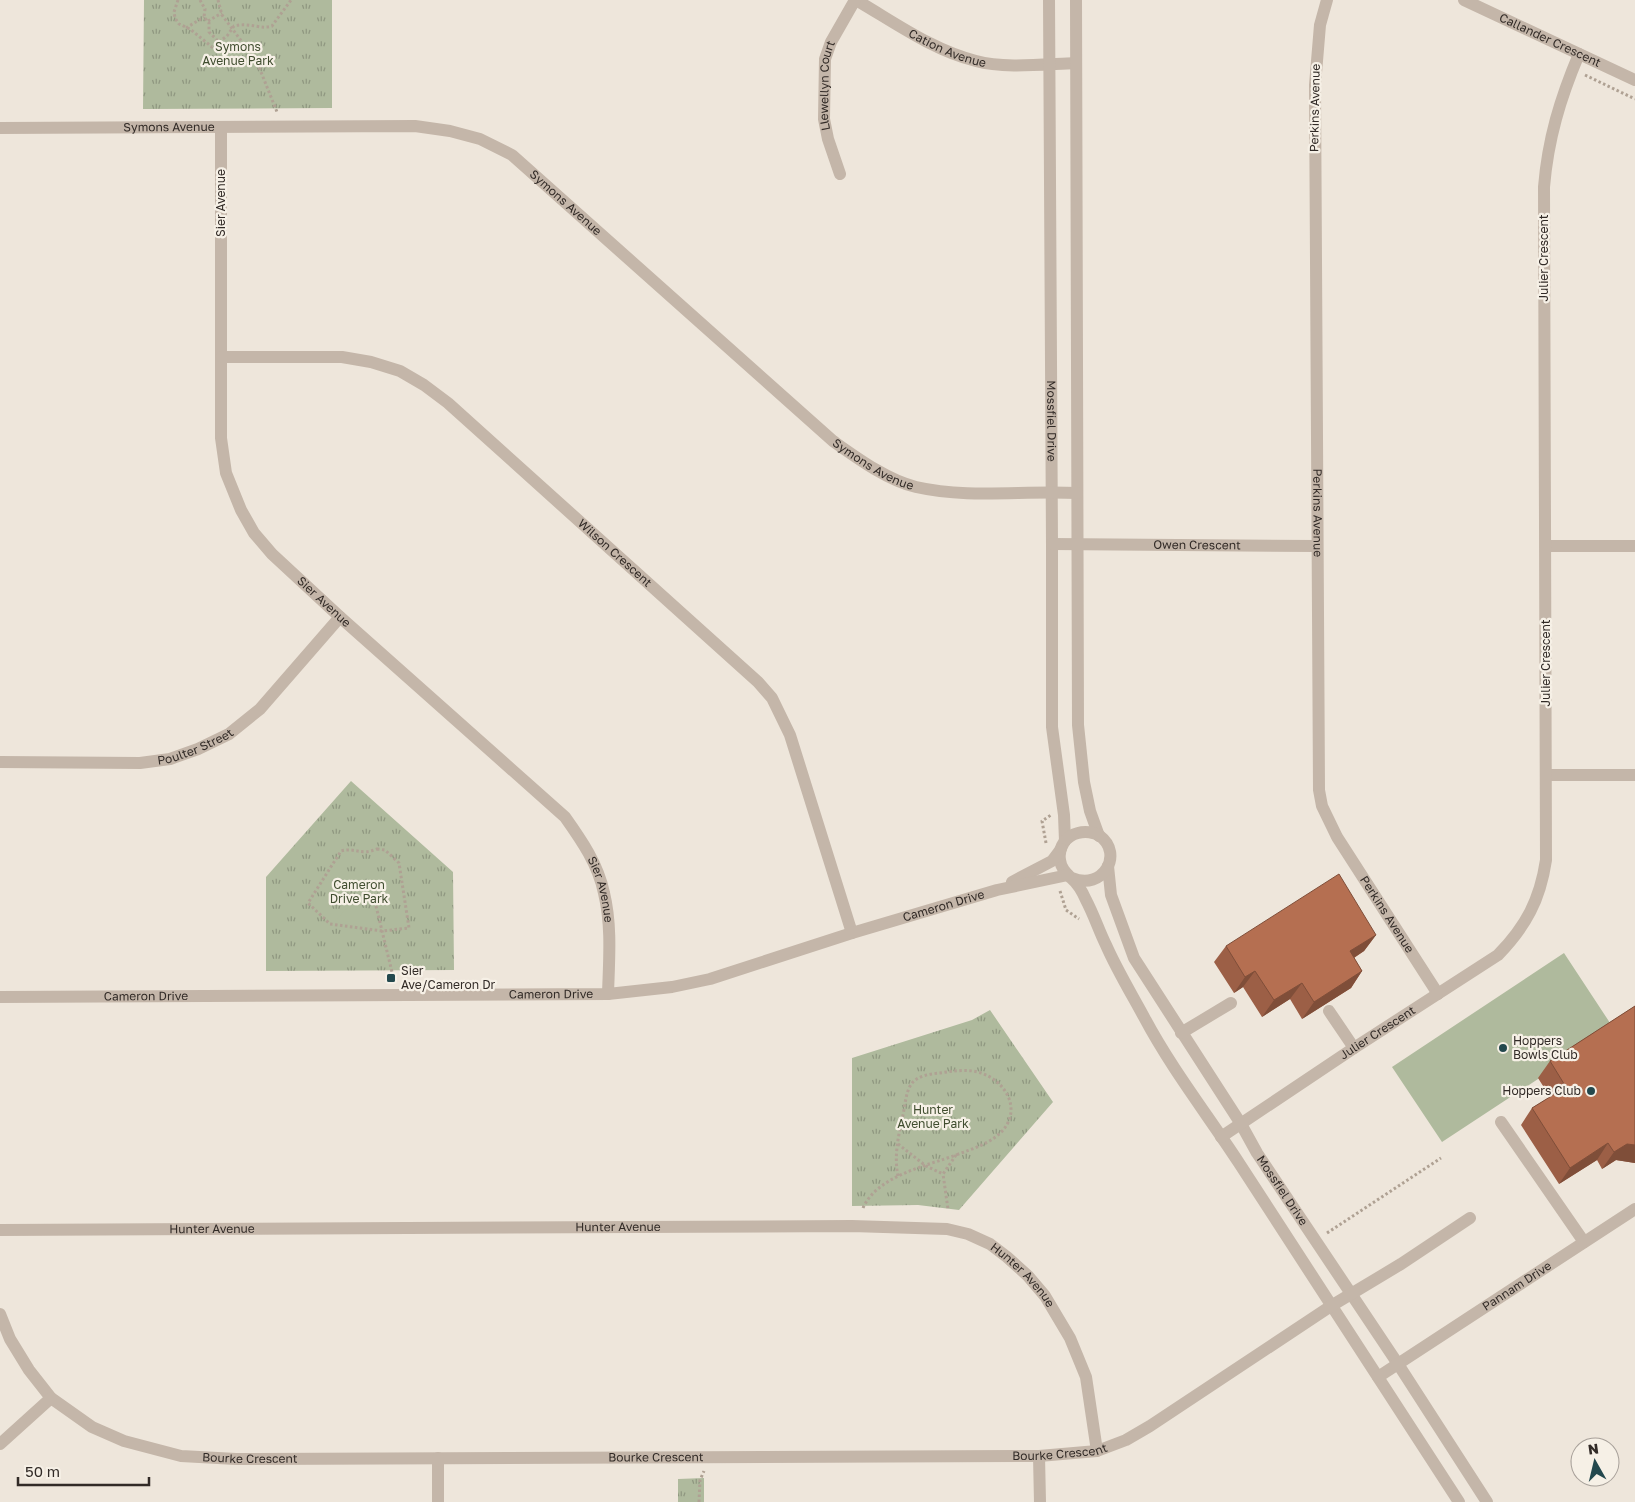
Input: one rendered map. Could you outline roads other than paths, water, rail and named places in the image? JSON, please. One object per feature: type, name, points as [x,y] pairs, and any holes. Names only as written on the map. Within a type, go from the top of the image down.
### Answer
[{"type":"street","name":"Cation Avenue","points":[[855,0],[941,50],[977,62],[1010,65],[1076,63]]},
{"type":"street","name":"Llewellyn Court","points":[[840,174],[828,139],[824,119],[825,59],[831,42],[855,0]]},
{"type":"street","name":"Mossfiel Drive","points":[[1049,0],[1052,727],[1064,815],[1063,844]]},
{"type":"street","points":[[1076,0],[1078,725],[1084,782],[1090,811],[1099,836]]},
{"type":"street","name":"Perkins Avenue","points":[[1328,0],[1320,25],[1314,85],[1319,790],[1322,806],[1337,837],[1438,994]]},
{"type":"street","name":"Callander Crescent","points":[[1464,0],[1635,80]]},
{"type":"street","name":"Julier Crescent","points":[[1221,1137],[1498,955],[1521,929],[1536,901],[1546,860],[1544,187],[1552,132],[1579,54]]},
{"type":"street","name":"Symons Avenue","points":[[0,128],[415,126],[450,131],[480,139],[512,155],[833,441],[874,470],[915,487],[945,491],[978,493],[1078,493]]},
{"type":"street","name":"Sier Avenue","points":[[221,127],[221,438],[226,473],[241,510],[254,533],[272,554],[565,817],[583,842],[594,863],[604,893],[609,931],[608,994]]},
{"type":"street","name":"Wilson Crescent","points":[[222,357],[342,357],[371,362],[400,371],[424,385],[456,410],[758,682],[772,698],[790,735],[852,933]]},
{"type":"street","name":"Owen Crescent","points":[[1052,544],[1316,546]]},
{"type":"street","points":[[1546,546],[1635,546]]},
{"type":"street","name":"Poulter Street","points":[[0,762],[140,763],[170,759],[198,749],[229,734],[260,709],[340,617]]},
{"type":"street","points":[[1546,775],[1635,775]]},
{"type":"street","points":[[1081,832],[1091,832],[1099,836],[1109,849],[1110,858],[1104,873],[1097,879],[1089,882],[1080,882],[1070,877],[1060,863],[1063,844],[1072,835],[1081,832]]},
{"type":"street","name":"Cameron Drive","points":[[996,890],[1052,861],[1063,844]]},
{"type":"street","name":"Mossfiel Drive","points":[[1108,866],[1111,895],[1134,958],[1257,1152],[1487,1502]]},
{"type":"street","name":"Mossfiel Drive","points":[[1070,877],[1085,897],[1107,948],[1158,1044],[1221,1137],[1459,1502]]},
{"type":"street","name":"Cameron Drive","points":[[0,997],[608,994],[672,987],[710,979],[852,933],[996,890],[1070,877]]},
{"type":"street","points":[[1181,1033],[1231,1003]]},
{"type":"street","points":[[1329,1011],[1354,1048]]},
{"type":"street","points":[[1501,1122],[1584,1242]]},
{"type":"street","name":"Pannam Drive","points":[[1378,1377],[1635,1209]]},
{"type":"street","name":"Bourke Crescent","points":[[0,1314],[19,1355],[51,1398],[92,1427],[124,1441],[181,1456],[236,1459],[1039,1456],[1097,1451],[1126,1440],[1351,1293],[1401,1264],[1470,1218]]},
{"type":"street","name":"Hunter Avenue","points":[[0,1230],[832,1226],[946,1228],[968,1234],[990,1244],[1008,1256],[1045,1296],[1070,1338],[1086,1377],[1097,1451]]},
{"type":"street","points":[[0,1444],[51,1398]]},
{"type":"street","points":[[1039,1456],[1040,1502]]},
{"type":"street","points":[[438,1458],[438,1502]]},
{"type":"place","name":"Sier Ave/Cameron Dr","points":[[391,978]]},
{"type":"place","name":"Hoppers Bowls Club","points":[[1503,1048]]},
{"type":"place","name":"Hoppers Club","points":[[1591,1091]]},
{"type":"park label","name":"Symons Avenue Park","points":[[238,54]]},
{"type":"park label","name":"Cameron Drive Park","points":[[359,892]]},
{"type":"park label","name":"Hunter Avenue Park","points":[[933,1117]]}]
